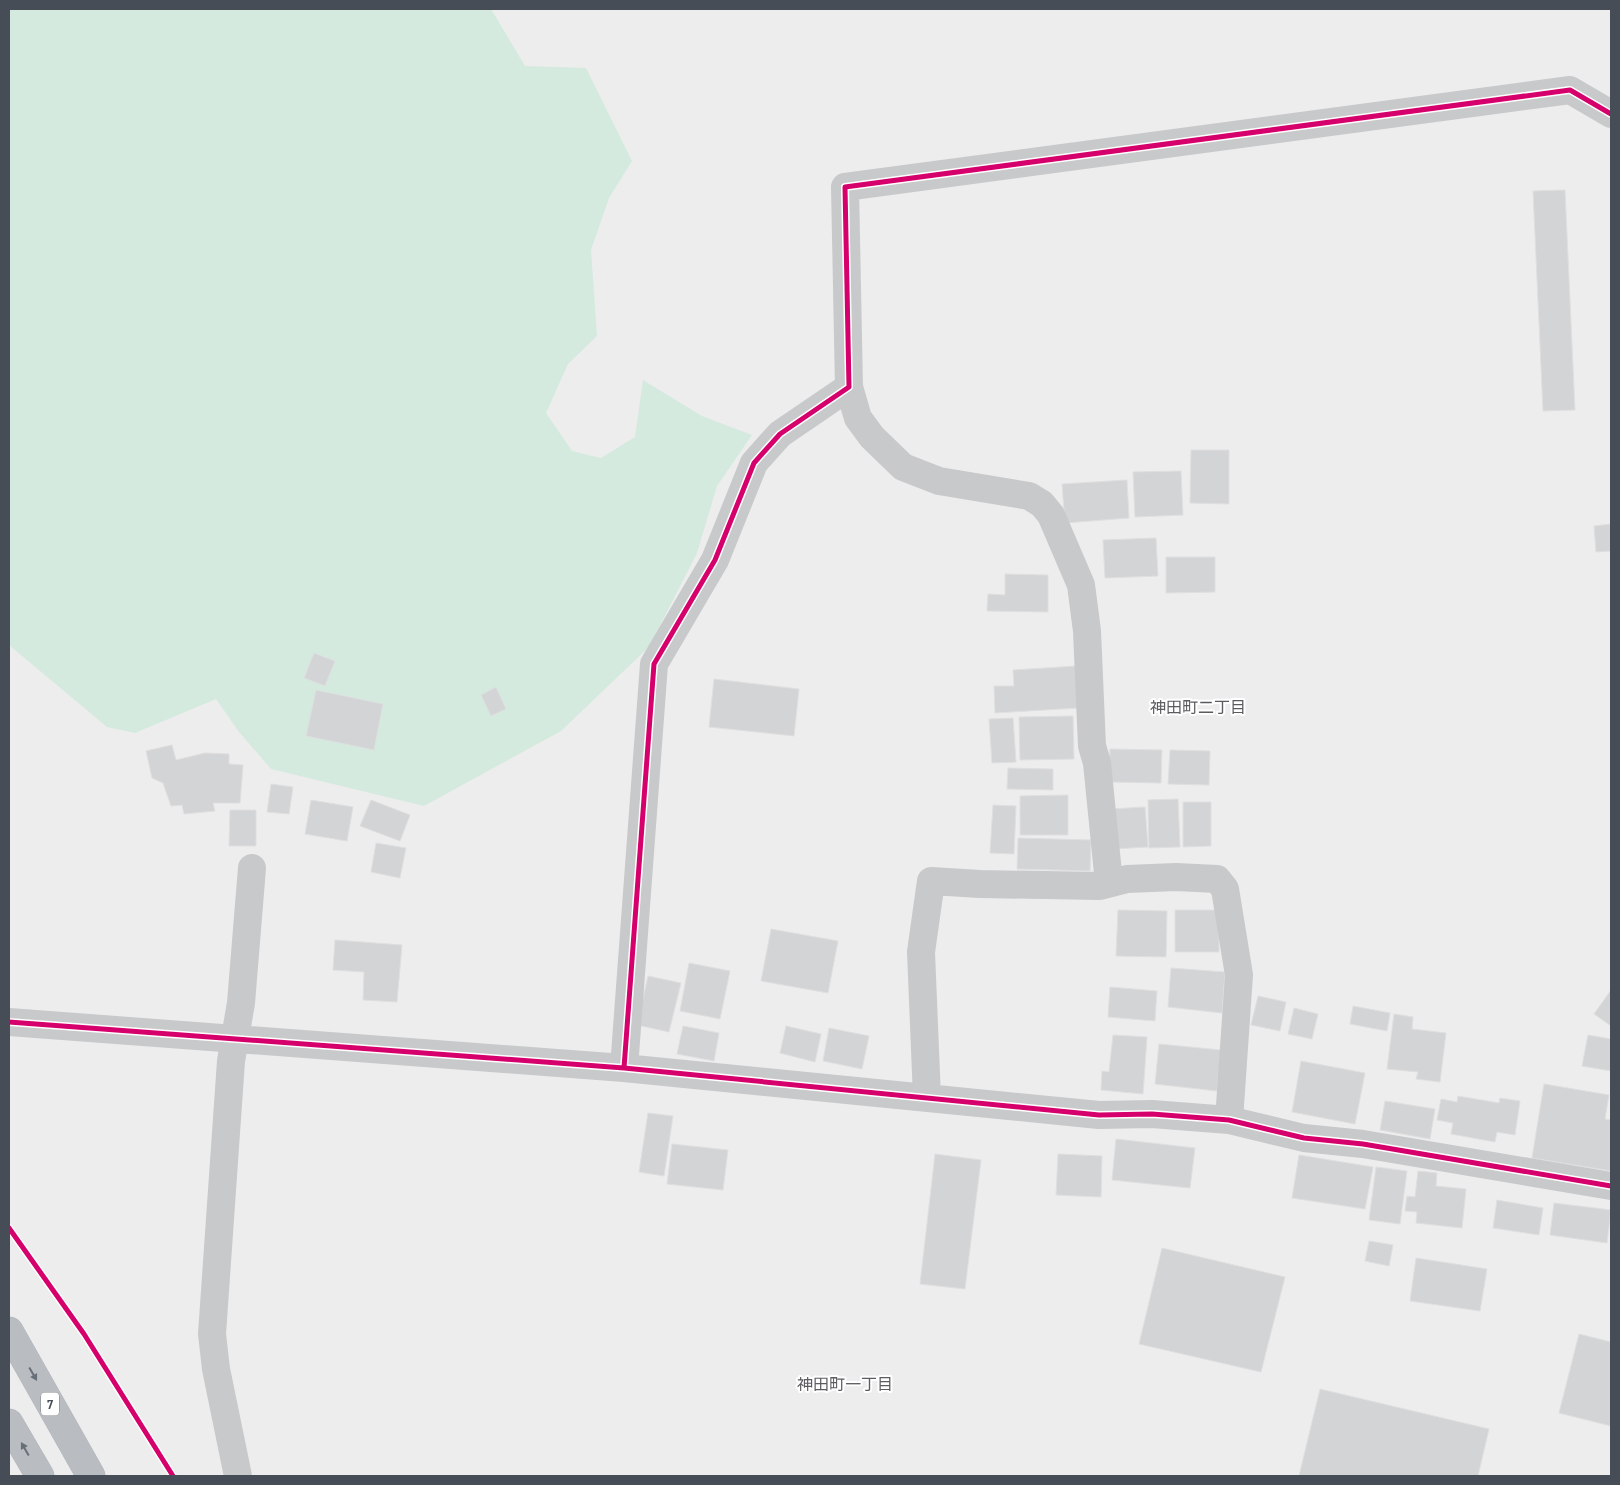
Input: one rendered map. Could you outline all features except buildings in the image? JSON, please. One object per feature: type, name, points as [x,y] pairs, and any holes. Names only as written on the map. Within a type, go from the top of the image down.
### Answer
[{"type":"highway","name":"7","points":[[9,1331],[91,1476]]},
{"type":"highway","points":[[9,1423],[40,1476]]},
{"type":"street","points":[[1109,883],[1097,763],[1092,746],[1087,631],[1081,585],[1051,515],[1042,504],[1030,496],[939,481],[903,468],[872,437],[858,418],[849,388],[845,187],[1570,90],[1611,114]]},
{"type":"street","points":[[624,1068],[654,664],[715,560],[754,463],[780,434],[849,388]]},
{"type":"street","points":[[238,1476],[216,1369],[212,1334],[231,1061],[241,1002],[252,868]]},
{"type":"street","points":[[927,1098],[922,952],[932,881],[980,884],[1100,886],[1127,879],[1176,877],[1217,879],[1226,889],[1239,975],[1229,1120]]},
{"type":"street","points":[[9,1022],[624,1068],[1099,1115],[1152,1114],[1229,1120],[1304,1138],[1363,1144],[1611,1186]]},
{"type":"green space","points":[[9,9],[491,9],[525,66],[586,68],[632,161],[609,198],[591,250],[597,336],[568,364],[546,413],[572,451],[601,458],[635,437],[643,380],[702,416],[752,435],[717,486],[697,553],[649,647],[561,731],[424,806],[271,769],[239,732],[216,699],[135,733],[107,727],[9,645]]},
{"type":"cycle path","points":[[624,1068],[654,664],[715,560],[754,463],[780,434],[849,387],[845,187],[1570,90],[1611,114]]},
{"type":"cycle path","points":[[9,1022],[624,1068],[1099,1115],[1152,1114],[1229,1120],[1304,1138],[1363,1144],[1611,1186]]},
{"type":"cycle path","points":[[9,1228],[84,1334],[173,1476]]},
{"type":"district","name":"神田町二丁目","points":[[1198,707]]},
{"type":"district","name":"神田町一丁目","points":[[845,1384]]}]
